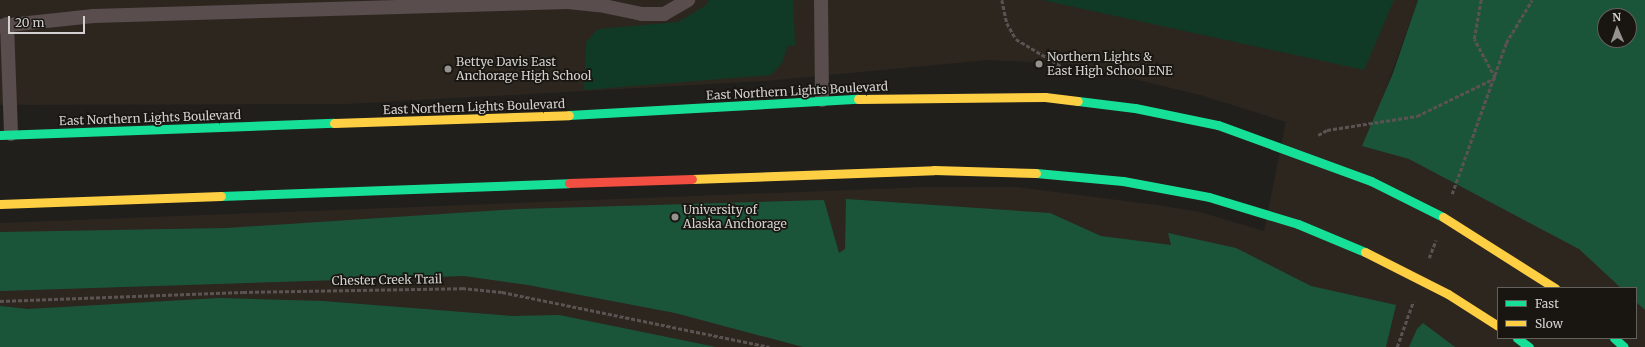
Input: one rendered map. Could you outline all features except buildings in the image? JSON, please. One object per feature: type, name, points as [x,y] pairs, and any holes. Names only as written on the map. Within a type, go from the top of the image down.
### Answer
[{"type":"main road","name":"East Northern Lights Boulevard","points":[[5,134],[581,115],[822,100],[944,96],[1045,97],[1135,108],[1218,125],[1297,152],[1371,181],[1437,213],[1553,287]]},
{"type":"main road","points":[[0,204],[934,170],[1042,174],[1123,181],[1209,197],[1298,224],[1374,256],[1448,294],[1497,325]]},
{"type":"main road","points":[[1518,339],[1529,347]]},
{"type":"main road","points":[[1615,339],[1624,347]]},
{"type":"lane","points":[[5,134],[3,25],[94,16],[568,2],[599,5],[642,14],[664,14],[688,0]]},
{"type":"lane","points":[[821,0],[822,100]]},
{"type":"path","points":[[1002,0],[1007,23],[1016,38],[1061,66]]},
{"type":"path","points":[[1481,0],[1474,39],[1495,78]]},
{"type":"path","points":[[1487,100],[1506,43],[1532,0]]},
{"type":"path","points":[[1316,136],[1327,130],[1417,116],[1495,78]]},
{"type":"path","name":"Chester Creek Trail","points":[[0,301],[242,292],[462,288],[502,292],[769,347]]},
{"type":"shaded area","name":"University of Alaska Anchorage","points":[[0,0],[1418,0],[1383,97],[1645,90],[1645,347],[0,347],[0,223],[927,187],[1016,187],[1200,212],[1264,231],[1286,122],[1204,96],[1072,64],[988,60],[766,81],[346,104],[0,105]]},
{"type":"green space","points":[[709,0],[793,0],[795,46],[788,45],[782,63],[771,75],[584,90],[586,42],[598,29],[678,22],[706,5]]},
{"type":"green space","points":[[1042,0],[1394,0],[1364,70]]},
{"type":"green space","points":[[1418,0],[1645,0],[1645,310],[1637,303],[1637,287],[1620,287],[1579,249],[1409,159],[1362,146],[1393,73]]},
{"type":"green space","points":[[846,199],[1050,213],[1101,236],[1171,245],[1168,233],[1236,248],[1311,286],[1396,305],[1386,347],[803,347],[675,313],[528,285],[464,276],[0,291],[0,232],[227,228],[519,209],[824,200],[839,253],[845,249]]},
{"type":"green space","points":[[219,298],[323,301],[512,316],[559,315],[716,347],[0,347],[0,306],[28,309]]},
{"type":"green space","points":[[1423,323],[1455,347],[1409,347],[1417,329]]},
{"type":"traffic: fast","points":[[569,115],[858,99]]},
{"type":"traffic: fast","points":[[1078,101],[1135,108],[1218,125],[1371,181],[1443,217]]},
{"type":"traffic: fast","points":[[0,135],[334,123]]},
{"type":"traffic: fast","points":[[1036,173],[1123,181],[1209,197],[1298,224],[1365,252]]},
{"type":"traffic: fast","points":[[221,196],[569,183]]},
{"type":"traffic: fast","points":[[1518,339],[1529,347]]},
{"type":"traffic: fast","points":[[1615,339],[1624,347]]},
{"type":"traffic: slow","points":[[858,99],[1045,97],[1078,101]]},
{"type":"traffic: slow","points":[[334,123],[569,115]]},
{"type":"traffic: slow","points":[[692,179],[934,170],[1036,173]]},
{"type":"traffic: slow","points":[[0,204],[221,196]]},
{"type":"traffic: slow","points":[[1443,217],[1553,287]]},
{"type":"traffic: slow","points":[[1365,252],[1448,294],[1497,325]]},
{"type":"traffic: jam","points":[[569,183],[692,179]]},
{"type":"place","name":"Northern Lights & East High School ENE","points":[[1039,64]]},
{"type":"place","name":"Bettye Davis East Anchorage High School","points":[[448,69]]},
{"type":"place","name":"University of Alaska Anchorage","points":[[675,217]]}]
